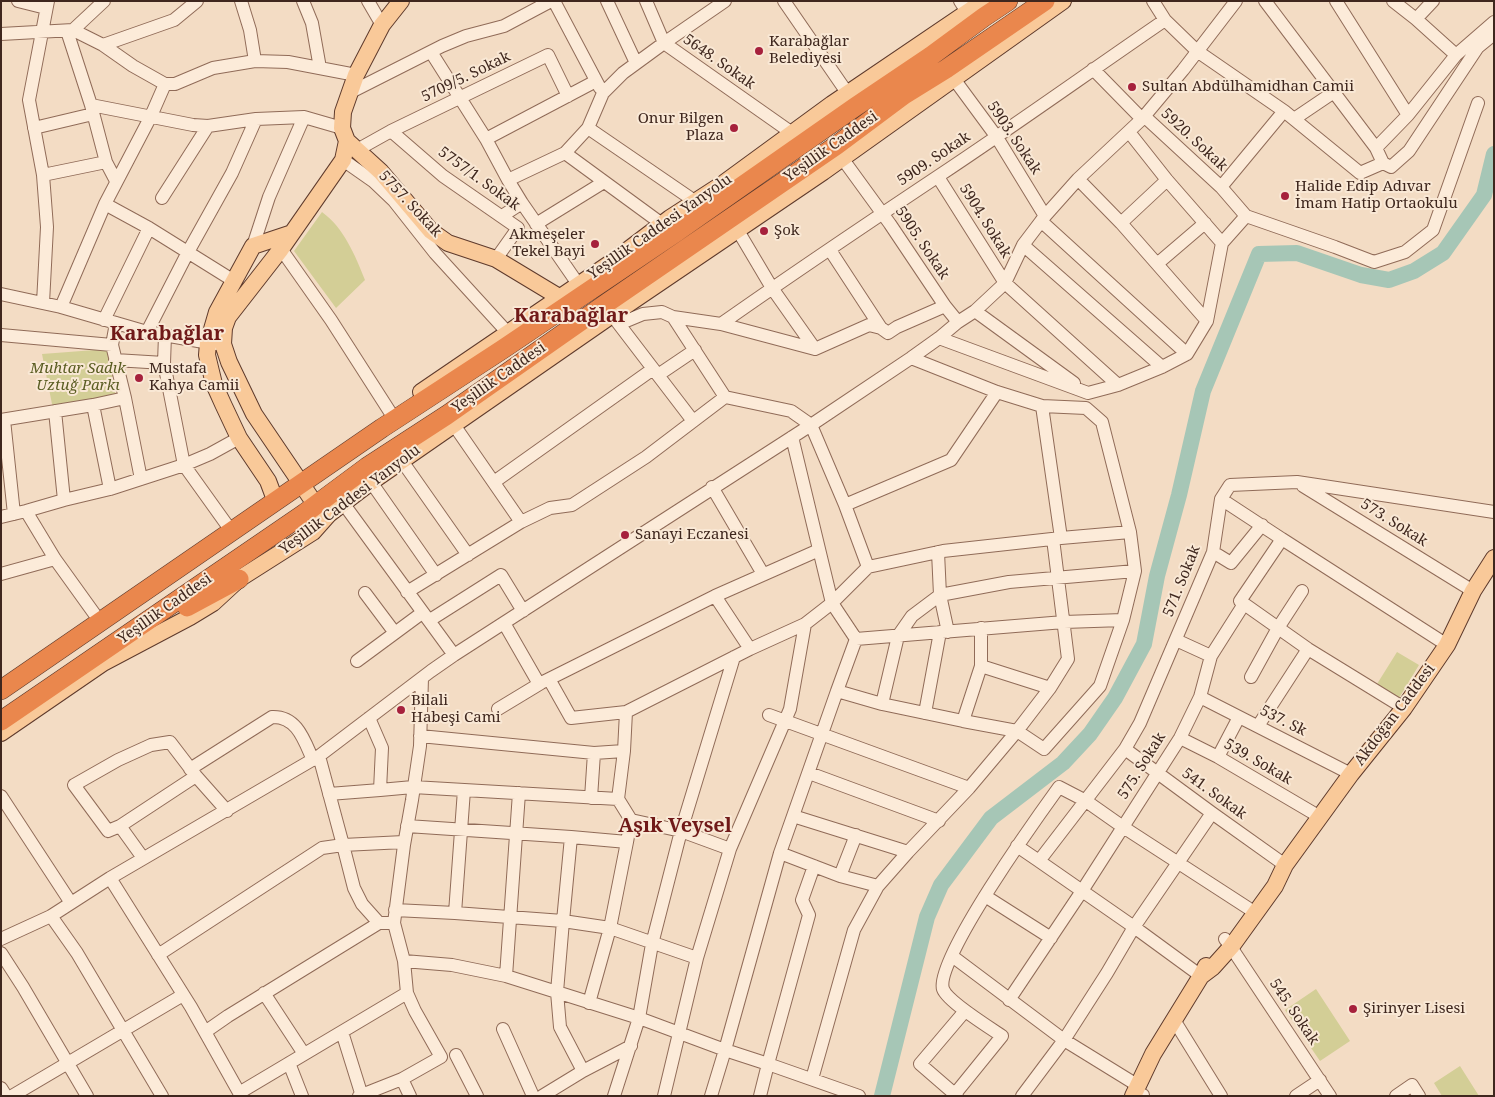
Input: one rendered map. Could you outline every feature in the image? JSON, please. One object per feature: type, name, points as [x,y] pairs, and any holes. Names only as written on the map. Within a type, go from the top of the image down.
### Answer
[{"type":"highway","name":"Yeşillik Caddesi","points":[[1,690],[232,532],[326,462],[503,349],[674,232],[799,137],[852,100],[931,56],[1008,1]]},
{"type":"highway","name":"Yeşillik Caddesi","points":[[1,721],[315,504],[338,497],[367,467],[447,414],[612,299],[820,165],[871,129],[904,95],[946,69],[1045,1]]},
{"type":"highway","points":[[852,100],[871,129]]},
{"type":"highway","points":[[799,137],[820,165]]},
{"type":"highway","points":[[326,462],[324,478],[338,497]]},
{"type":"highway","points":[[142,625],[160,621],[239,579]]},
{"type":"main road","points":[[270,502],[268,481],[239,438],[214,384],[208,355],[224,328],[228,317],[281,249],[343,160],[349,140],[343,112],[356,75],[382,25],[401,1]]},
{"type":"main road","points":[[852,100],[964,7],[984,1]]},
{"type":"main road","name":"Yeşillik Caddesi Yanyolu","points":[[1,734],[103,663],[213,603],[239,579],[313,532],[329,514],[338,497],[371,482],[616,319],[737,230],[820,165],[842,158],[871,129],[954,79],[1063,1]]},
{"type":"main road","name":"Yeşillik Caddesi Yanyolu","points":[[326,462],[370,426],[508,333],[642,240],[662,224],[739,172],[799,137]]},
{"type":"main road","name":"5757. Sokak","points":[[349,140],[377,176],[439,238],[448,243],[496,259],[559,297]]},
{"type":"main road","points":[[292,233],[253,246],[217,312],[215,344],[229,362],[254,414],[315,504],[316,519],[313,532]]},
{"type":"main road","name":"Akdoğan Caddesi","points":[[1228,943],[1248,908],[1268,880],[1285,864],[1351,774],[1404,708],[1447,645],[1473,591],[1494,558]]},
{"type":"main road","name":"Akdoğan Caddesi","points":[[1140,1093],[1174,1020],[1208,961],[1228,943],[1275,886],[1285,864]]},
{"type":"street","points":[[18,1],[47,5],[29,100],[43,175],[47,227],[43,303]]},
{"type":"street","points":[[70,30],[104,1]]},
{"type":"street","points":[[241,1],[250,30],[255,61]]},
{"type":"street","points":[[303,1],[312,23],[320,68]]},
{"type":"street","points":[[368,1],[382,25]]},
{"type":"street","points":[[351,92],[466,36],[504,26],[530,6],[553,1],[602,93]]},
{"type":"street","points":[[607,1],[636,63]]},
{"type":"street","name":"5648. Sokak","points":[[647,1],[664,43],[799,137]]},
{"type":"street","points":[[508,180],[565,153],[588,128],[602,93],[622,73],[725,1]]},
{"type":"street","points":[[1153,1],[1165,20],[1197,51],[1289,115],[1360,173],[1382,163]]},
{"type":"street","points":[[2,936],[51,916],[143,858],[316,758],[454,655],[811,425],[911,358],[975,311],[1004,283],[1023,246],[1043,218],[1078,179],[1143,117],[1236,1]]},
{"type":"street","points":[[1265,1],[1376,148],[1382,163],[1391,167],[1409,151],[1478,48],[1494,34]]},
{"type":"street","points":[[1336,1],[1408,115]]},
{"type":"street","points":[[1393,1],[1456,54]]},
{"type":"street","points":[[1416,19],[1433,1]]},
{"type":"street","points":[[103,45],[174,20],[194,2]]},
{"type":"street","points":[[786,2],[852,100]]},
{"type":"street","name":"5909. Sokak","points":[[721,324],[1165,20]]},
{"type":"street","points":[[1376,148],[1408,115],[1456,54],[1494,22]]},
{"type":"street","points":[[70,30],[106,162],[116,181]]},
{"type":"street","points":[[1,34],[70,30],[103,45],[133,66],[165,84],[175,84],[213,68],[255,61],[288,62],[356,75]]},
{"type":"street","points":[[431,52],[486,139],[522,203],[578,284]]},
{"type":"street","name":"5709/5. Sokak","points":[[349,140],[391,131],[548,55],[568,96]]},
{"type":"street","name":"5920. Sokak","points":[[1093,69],[1221,187],[1246,216]]},
{"type":"street","name":"5903. Sokak","points":[[954,79],[996,136],[1043,218],[1187,354]]},
{"type":"street","points":[[486,139],[596,81]]},
{"type":"street","points":[[61,307],[105,204],[151,116],[165,84]]},
{"type":"street","points":[[1221,187],[1289,115],[1334,92]]},
{"type":"street","points":[[939,338],[1088,393],[1118,385],[1162,366],[1187,354],[1207,321],[1222,243],[1246,216],[1374,262],[1405,252],[1433,230],[1478,103]]},
{"type":"street","points":[[34,128],[92,109],[151,116],[193,125],[208,126],[304,117],[349,140]]},
{"type":"street","points":[[253,246],[269,197],[304,117]]},
{"type":"street","points":[[147,332],[188,252],[232,173],[256,120]]},
{"type":"street","points":[[162,198],[208,126]]},
{"type":"street","points":[[588,128],[696,202]]},
{"type":"street","name":"5757/1. Sokak","points":[[391,131],[442,176],[518,228],[496,259]]},
{"type":"street","points":[[1129,132],[1167,180],[1222,243]]},
{"type":"street","points":[[565,153],[662,224]]},
{"type":"street","name":"5905. Sokak","points":[[842,158],[958,322]]},
{"type":"street","points":[[343,160],[377,176],[435,253],[508,333]]},
{"type":"street","points":[[43,175],[106,162]]},
{"type":"street","name":"5904. Sokak","points":[[938,177],[1004,283],[1118,385]]},
{"type":"street","points":[[1078,179],[1121,223],[1207,321]]},
{"type":"street","points":[[1121,223],[1167,180]]},
{"type":"street","points":[[536,224],[604,182]]},
{"type":"street","points":[[502,216],[522,203]]},
{"type":"street","points":[[105,204],[149,228],[234,281]]},
{"type":"street","points":[[1158,264],[1205,223]]},
{"type":"street","points":[[140,479],[125,398],[112,345],[110,321],[149,228]]},
{"type":"street","points":[[737,230],[772,288],[815,349]]},
{"type":"street","points":[[1023,246],[1162,366]]},
{"type":"street","points":[[281,249],[331,320],[390,412]]},
{"type":"street","points":[[830,250],[881,328],[888,333],[897,327],[945,306]]},
{"type":"street","points":[[1,294],[61,307],[147,332],[215,344]]},
{"type":"street","points":[[975,311],[1088,393]]},
{"type":"street","points":[[693,420],[616,319],[662,312],[673,317],[721,324],[815,349],[869,325],[881,328]]},
{"type":"street","points":[[673,317],[726,397],[791,411],[811,425],[845,505],[868,567]]},
{"type":"street","points":[[1,335],[112,345]]},
{"type":"street","points":[[165,335],[164,363],[184,465],[232,532]]},
{"type":"street","points":[[494,482],[656,372],[695,350]]},
{"type":"street","points":[[837,691],[882,704],[1017,731],[1046,754],[1100,686],[1123,620],[1135,571],[1130,532],[1102,422],[1086,408],[1042,406],[997,392],[911,358]]},
{"type":"street","points":[[115,360],[164,363]]},
{"type":"street","points":[[845,505],[951,460],[997,392]]},
{"type":"street","points":[[407,592],[521,522],[550,508],[572,505],[646,457],[726,397]]},
{"type":"street","points":[[101,623],[55,558],[20,513],[3,420],[125,398]]},
{"type":"street","points":[[93,405],[110,489]]},
{"type":"street","points":[[812,1079],[854,930],[878,886],[939,821],[1017,731],[1050,688],[1068,659],[1058,578],[1057,539],[1042,406]]},
{"type":"street","points":[[55,411],[64,500]]},
{"type":"street","points":[[454,425],[521,522]]},
{"type":"street","points":[[792,437],[832,603],[856,640]]},
{"type":"street","points":[[1,517],[110,489],[184,465],[210,454],[239,438]]},
{"type":"street","points":[[402,460],[468,555]]},
{"type":"street","points":[[371,482],[436,575]]},
{"type":"street","points":[[1447,645],[1221,499],[1230,485],[1297,482],[1494,512]]},
{"type":"street","name":"573. Sokak","points":[[1297,482],[1473,591]]},
{"type":"street","points":[[712,487],[762,574]]},
{"type":"street","points":[[338,497],[454,655]]},
{"type":"street","name":"571. Sokak","points":[[1039,861],[1125,749],[1140,723],[1213,552],[1221,499]]},
{"type":"street","points":[[1213,552],[1231,563],[1262,525]]},
{"type":"street","points":[[504,623],[544,682],[572,718],[626,712],[750,649],[805,624],[832,603],[868,567],[938,552],[1130,532]]},
{"type":"street","name":"575. Sokak","points":[[1009,1000],[1082,891],[1180,738],[1200,697],[1211,656],[1282,539]]},
{"type":"street","points":[[498,709],[544,682],[715,596],[819,550]]},
{"type":"street","points":[[925,713],[944,632],[938,552]]},
{"type":"street","points":[[1,574],[55,558]]},
{"type":"street","points":[[882,704],[898,636],[912,616],[940,595],[1009,582],[1135,571]]},
{"type":"street","points":[[356,661],[395,633],[501,575],[523,611]]},
{"type":"street","points":[[1251,677],[1278,628],[1302,591]]},
{"type":"street","points":[[365,593],[395,633]]},
{"type":"street","points":[[715,596],[750,649]]},
{"type":"street","points":[[1242,603],[1308,649],[1404,708]]},
{"type":"street","points":[[856,640],[981,628],[1123,620]]},
{"type":"street","points":[[664,1096],[697,958],[730,849],[790,709],[805,624]]},
{"type":"street","points":[[963,721],[981,666],[981,628]]},
{"type":"street","points":[[711,1096],[780,853],[856,640]]},
{"type":"street","points":[[1176,640],[1211,656]]},
{"type":"street","points":[[1258,726],[1308,649]]},
{"type":"street","points":[[614,1096],[639,1018],[652,944],[680,831],[734,657]]},
{"type":"street","points":[[981,666],[1050,688]]},
{"type":"street","points":[[342,1032],[361,1096],[402,1079],[441,1057],[407,993],[404,961],[394,917],[420,736],[422,678]]},
{"type":"street","name":"537. Sk","points":[[1200,697],[1351,774]]},
{"type":"street","points":[[589,1003],[610,928],[631,820],[618,800],[624,751],[626,712]]},
{"type":"street","points":[[226,811],[193,772],[170,742],[151,745],[118,760],[74,785],[108,831],[120,826],[193,772],[272,717],[282,716],[291,721],[316,758],[344,845],[354,888],[362,904],[379,923]]},
{"type":"street","points":[[769,716],[968,788]]},
{"type":"street","points":[[369,718],[382,748],[380,790]]},
{"type":"street","points":[[1218,757],[1239,718]]},
{"type":"street","points":[[420,736],[594,753],[624,751]]},
{"type":"street","name":"539. Sokak","points":[[1180,738],[1218,757],[1320,817]]},
{"type":"street","name":"541. Sokak","points":[[1125,749],[1212,814],[1285,864]]},
{"type":"street","points":[[591,798],[594,753]]},
{"type":"street","points":[[809,773],[939,821]]},
{"type":"street","points":[[329,794],[413,787],[618,800]]},
{"type":"street","points":[[965,1010],[920,1064],[956,1095],[1002,1036],[946,995],[942,981],[952,956],[985,896],[1017,846],[1059,787],[1086,800],[1123,827],[1248,908]]},
{"type":"street","points":[[455,913],[464,790]]},
{"type":"street","points":[[506,976],[519,793]]},
{"type":"street","points":[[1,796],[71,902]]},
{"type":"street","points":[[1022,1096],[1064,1040],[1134,927],[1212,814]]},
{"type":"street","points":[[793,816],[908,852]]},
{"type":"street","points":[[631,820],[680,831],[730,849]]},
{"type":"street","points":[[120,826],[143,858]]},
{"type":"street","points":[[407,826],[627,842]]},
{"type":"street","points":[[840,876],[856,835]]},
{"type":"street","points":[[570,837],[556,992],[560,1027],[583,1071]]},
{"type":"street","points":[[158,955],[322,848],[404,842]]},
{"type":"street","points":[[1017,846],[1201,976]]},
{"type":"street","points":[[780,853],[840,876],[878,886]]},
{"type":"street","points":[[760,1096],[809,915],[802,900],[814,866]]},
{"type":"street","points":[[110,878],[184,995],[240,1094],[407,993]]},
{"type":"street","points":[[985,896],[1051,938]]},
{"type":"street","points":[[205,1032],[379,923],[394,917],[455,913],[563,921],[610,928],[697,958]]},
{"type":"street","points":[[51,916],[77,953],[162,1096]]},
{"type":"street","name":"545. Sokak","points":[[1228,943],[1330,1096]]},
{"type":"street","points":[[1,953],[87,1096]]},
{"type":"street","points":[[952,956],[1009,1000],[1140,1093]]},
{"type":"street","points":[[404,961],[452,965],[506,976],[639,1018],[679,1034],[858,1095]]},
{"type":"street","points":[[264,994],[304,1054]]},
{"type":"street","points":[[12,1096],[184,995]]},
{"type":"street","points":[[1174,1020],[1221,1096]]},
{"type":"street","points":[[503,1029],[533,1096]]},
{"type":"street","points":[[542,1096],[583,1071],[631,1046]]},
{"type":"street","points":[[456,1055],[477,1096]]},
{"type":"street","points":[[289,1063],[302,1096]]},
{"type":"street","points":[[402,1079],[410,1096]]},
{"type":"street","points":[[1296,1096],[1320,1080]]},
{"type":"street","points":[[1,1088],[6,1096]]},
{"type":"street","points":[[1396,1096],[1415,1090]]},
{"type":"green space","points":[[322,212],[330,218],[343,234],[365,280],[336,308],[294,251]]},
{"type":"green space","name":"Muhtar Sadık Uztuğ Parkı","points":[[108,349],[116,398],[53,409],[42,354]]},
{"type":"green space","points":[[1397,652],[1419,665],[1399,698],[1377,684]]},
{"type":"green space","points":[[1316,989],[1350,1041],[1320,1061],[1285,1010]]},
{"type":"green space","points":[[1460,1066],[1479,1096],[1442,1096],[1434,1083]]},
{"type":"waterway","points":[[882,1096],[927,917],[941,885],[991,818],[1063,763],[1090,734],[1115,698],[1144,644],[1157,576],[1179,495],[1203,391],[1259,254],[1297,253],[1361,275],[1389,280],[1414,271],[1443,253],[1484,195],[1494,154]]},
{"type":"place","name":"Karabağlar Belediyesi","points":[[759,51]]},
{"type":"place","name":"Sultan Abdülhamidhan Camii","points":[[1132,87]]},
{"type":"place","name":"Onur Bilgen Plaza","points":[[734,128]]},
{"type":"place","name":"Halide Edip Adıvar İmam Hatip Ortaokulu","points":[[1285,196]]},
{"type":"place","name":"Şok","points":[[764,231]]},
{"type":"place","name":"Akmeşeler Tekel Bayi","points":[[595,244]]},
{"type":"place","name":"Mustafa Kahya Camii","points":[[139,378]]},
{"type":"place","name":"Sanayi Eczanesi","points":[[625,535]]},
{"type":"place","name":"Bilali Habeşi Cami","points":[[401,710]]},
{"type":"place","name":"Şirinyer Lisesi","points":[[1353,1009]]},
{"type":"district","name":"Karabağlar","points":[[571,316]]},
{"type":"district","name":"Karabağlar","points":[[167,334]]},
{"type":"district","name":"Aşık Veysel","points":[[675,826]]}]
